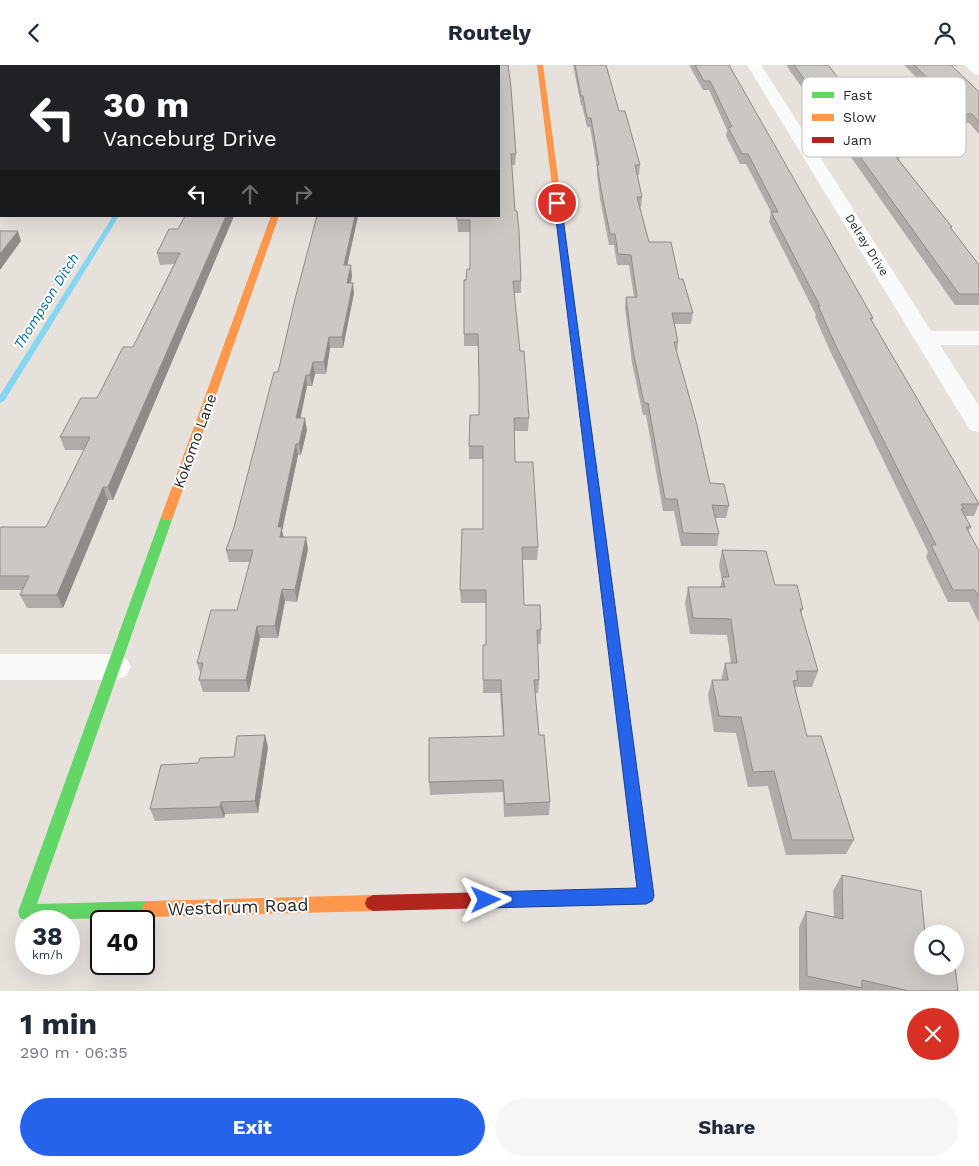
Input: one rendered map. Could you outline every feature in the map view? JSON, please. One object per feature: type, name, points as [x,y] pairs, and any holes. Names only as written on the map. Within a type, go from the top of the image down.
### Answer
[{"type":"street","name":"Westdrum Road","points":[[114,667],[26,912],[646,896],[540,65]]},
{"type":"street","name":"Delray Drive","points":[[754,65],[802,142]]},
{"type":"street","points":[[972,65],[979,71]]},
{"type":"street","name":"Delray Drive","points":[[812,157],[979,425]]},
{"type":"street","name":"Kokomo Lane","points":[[114,667],[275,217]]},
{"type":"street","points":[[925,338],[979,338]]},
{"type":"street","points":[[0,667],[114,667]]},
{"type":"building","points":[[500,65],[508,65],[516,154],[511,154],[515,211],[517,211],[519,230],[521,281],[513,281],[520,351],[524,351],[529,418],[514,418],[515,462],[533,462],[538,547],[522,547],[524,605],[540,605],[541,630],[537,630],[539,680],[534,680],[539,735],[544,735],[550,802],[505,804],[503,780],[429,782],[429,738],[504,736],[501,680],[483,680],[483,645],[486,645],[486,590],[460,590],[462,529],[483,529],[483,446],[469,446],[470,415],[479,415],[478,334],[464,334],[464,280],[466,280],[467,269],[470,269],[470,220],[457,220],[457,217],[500,217]]},
{"type":"building","points":[[575,65],[606,65],[619,111],[625,111],[640,165],[635,165],[642,197],[637,197],[649,242],[671,242],[679,279],[683,279],[693,313],[672,313],[678,342],[674,342],[696,421],[710,483],[724,484],[729,506],[712,505],[719,534],[683,533],[677,499],[665,499],[648,403],[644,403],[633,351],[626,297],[637,297],[631,255],[618,254],[615,234],[610,234],[597,165],[599,165],[591,118],[587,118]]},
{"type":"building","points":[[695,65],[729,65],[873,318],[870,318],[979,504],[961,504],[964,509],[961,509],[971,527],[966,527],[979,551],[979,597],[975,590],[953,590],[931,545],[936,545],[835,344],[818,306],[820,306],[771,212],[778,212],[748,154],[742,154],[728,127],[732,127],[710,81],[704,81]]},
{"type":"building","points":[[794,65],[828,65],[838,77],[803,77]]},
{"type":"building","points":[[914,65],[951,65],[963,77],[926,77]]},
{"type":"building","points":[[966,79],[979,92],[979,122],[972,114],[966,114]]},
{"type":"building","points":[[860,157],[896,157],[952,227],[950,227],[979,265],[979,294],[959,294]]},
{"type":"building","points":[[184,217],[226,217],[108,487],[103,487],[57,595],[20,595],[29,576],[0,576],[0,529],[1,527],[46,527],[90,437],[60,437],[81,398],[97,398],[123,347],[133,347],[180,253],[157,253],[169,229],[178,229]]},
{"type":"building","points":[[317,217],[355,217],[344,265],[351,265],[347,283],[353,283],[342,337],[329,337],[324,362],[313,362],[310,375],[306,375],[296,418],[305,418],[299,444],[296,444],[278,527],[282,527],[280,537],[306,537],[295,590],[282,589],[275,626],[257,626],[246,680],[199,680],[203,663],[197,663],[211,610],[237,610],[253,550],[226,550],[234,527],[274,372],[278,372]]},
{"type":"building","points":[[0,231],[18,231],[0,254]]},
{"type":"building","points":[[722,550],[766,551],[775,585],[797,585],[803,609],[800,609],[818,671],[796,671],[798,680],[793,681],[807,736],[821,736],[854,840],[792,840],[774,771],[753,772],[741,717],[719,716],[712,680],[728,680],[725,663],[737,663],[731,619],[693,618],[688,587],[725,587],[722,577],[729,577]]},
{"type":"building","points":[[265,735],[255,801],[221,802],[220,807],[150,809],[161,765],[198,763],[200,758],[234,757],[237,736]]},
{"type":"building","points":[[842,875],[921,891],[924,925],[914,925],[914,975],[956,975],[958,991],[909,991],[862,980],[862,988],[807,976],[806,911],[843,919]]},
{"type":"waterway","name":"Thompson Ditch","points":[[0,401],[115,217]]},
{"type":"traffic: fast","points":[[564,251],[633,796]]},
{"type":"traffic: fast","points":[[150,909],[26,912],[167,517]]},
{"type":"traffic: slow","points":[[540,65],[564,251]]},
{"type":"traffic: slow","points":[[167,517],[275,217]]},
{"type":"traffic: slow","points":[[490,900],[646,896],[633,796]]},
{"type":"traffic: slow","points":[[150,909],[373,903]]},
{"type":"traffic: jam","points":[[373,903],[490,900]]},
{"type":"route","points":[[486,900],[646,896],[557,203]]}]
